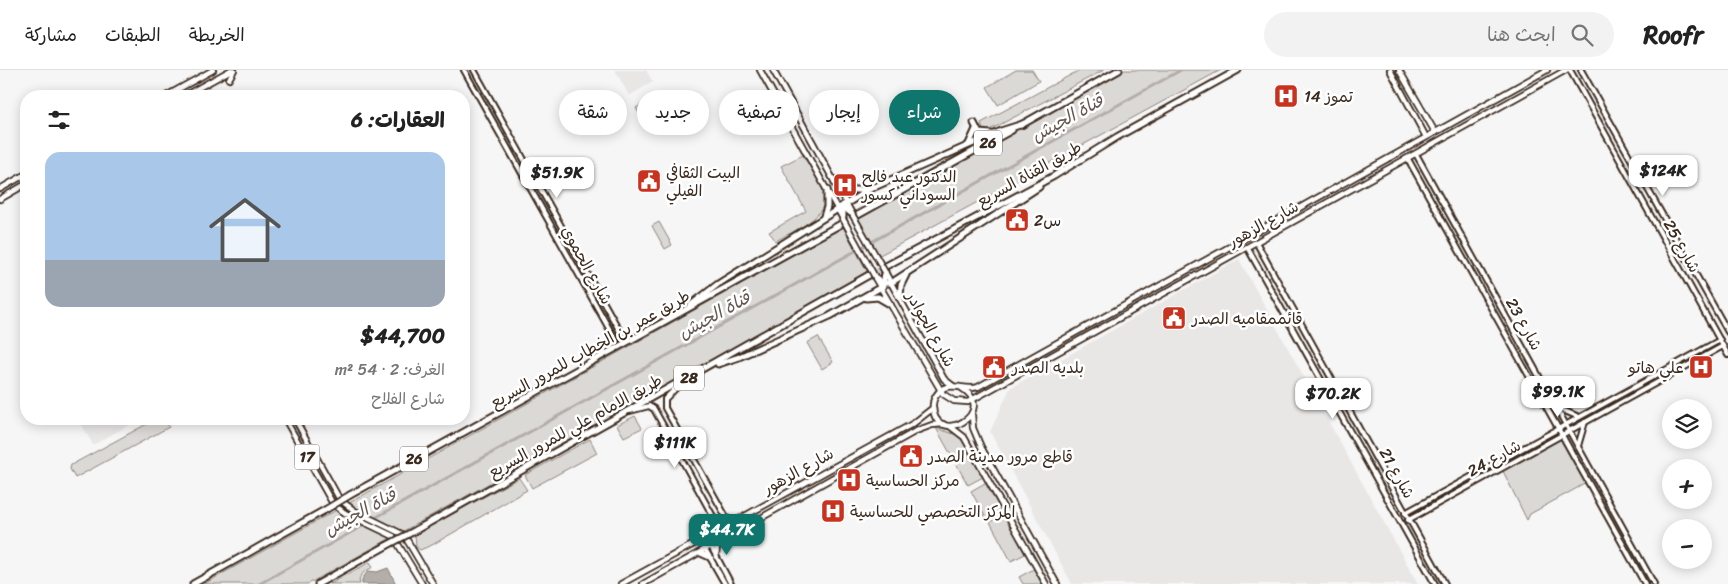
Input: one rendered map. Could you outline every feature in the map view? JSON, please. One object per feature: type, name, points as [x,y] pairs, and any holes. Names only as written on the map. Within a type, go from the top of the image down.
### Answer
[{"type":"highway","name":"26","points":[[855,214],[1119,70]]},
{"type":"highway","name":"طريق القناة السريع","points":[[885,269],[1054,176],[1238,70]]},
{"type":"highway","points":[[683,312],[718,284],[870,189],[994,134],[1023,124]]},
{"type":"highway","points":[[969,145],[975,126],[981,134],[994,134]]},
{"type":"highway","points":[[706,368],[742,356],[864,299],[885,283],[907,273],[1024,198],[1054,176]]},
{"type":"highway","points":[[836,183],[856,191],[870,189]]},
{"type":"highway","points":[[824,216],[828,198],[826,190]]},
{"type":"highway","points":[[842,207],[855,214]]},
{"type":"highway","points":[[842,207],[842,222]]},
{"type":"highway","name":"طريق عمر بن الخطاب للمرور السريع","points":[[194,584],[842,222]]},
{"type":"highway","points":[[885,269],[885,283]]},
{"type":"highway","points":[[900,298],[901,285],[907,273]]},
{"type":"highway","points":[[872,276],[885,283]]},
{"type":"highway","name":"طريق الامام علي للمرور السريع","points":[[318,584],[872,276]]},
{"type":"highway","points":[[864,299],[878,297],[890,304]]},
{"type":"main road","points":[[177,90],[213,70]]},
{"type":"main road","points":[[229,79],[232,70]]},
{"type":"main road","points":[[195,90],[232,70]]},
{"type":"main road","points":[[760,70],[826,190],[842,207]]},
{"type":"main road","points":[[773,70],[836,183],[842,207]]},
{"type":"main road","points":[[1390,70],[1426,137]]},
{"type":"main road","points":[[1400,70],[1435,132]]},
{"type":"main road","name":"شارع الزهور","points":[[940,390],[957,387],[974,388],[1547,70]]},
{"type":"main road","name":"شارع الزهور","points":[[972,400],[1568,70]]},
{"type":"main road","points":[[1467,114],[1467,121],[1472,123]]},
{"type":"main road","points":[[1458,120],[1464,122],[1463,128]]},
{"type":"main road","points":[[0,188],[20,177]]},
{"type":"main road","points":[[0,199],[20,187]]},
{"type":"main road","points":[[1306,203],[1311,212]]},
{"type":"main road","points":[[855,214],[885,269]]},
{"type":"main road","points":[[842,222],[872,276]]},
{"type":"main road","name":"شارع الچوادر","points":[[885,283],[900,298],[944,379],[969,395],[972,400]]},
{"type":"main road","name":"شارع الچوادر","points":[[885,283],[890,304],[940,390]]},
{"type":"main road","points":[[1017,364],[1021,373]]},
{"type":"main road","points":[[1046,584],[964,437],[936,418],[933,408],[936,395],[940,390],[954,401],[972,400],[973,428],[981,447],[1056,584]]},
{"type":"main road","name":"شارع الزهور","points":[[622,584],[914,423],[933,408]]},
{"type":"main road","name":"شارع الزهور","points":[[643,584],[916,431],[932,425],[963,424],[972,413]]},
{"type":"main road","name":"17","points":[[288,425],[333,504],[340,511],[390,533],[403,550],[422,584]]},
{"type":"main road","name":"17","points":[[298,425],[335,491],[346,505],[400,532],[411,545],[433,584]]},
{"type":"main road","points":[[307,457],[314,453]]},
{"type":"main road","points":[[716,557],[720,541]]},
{"type":"main road","points":[[700,553],[710,558]]},
{"type":"street","name":"شارع الحموي","points":[[464,70],[616,341]]},
{"type":"street","name":"شارع الحموي","points":[[474,70],[623,337]]},
{"type":"street","name":"شارع 25","points":[[1568,70],[1728,355]]},
{"type":"street","name":"شارع 25","points":[[1581,70],[1728,332]]},
{"type":"street","name":"شارع 23","points":[[1416,154],[1654,584]]},
{"type":"street","name":"شارع 23","points":[[1408,159],[1645,584]]},
{"type":"street","points":[[526,181],[534,176]]},
{"type":"street","points":[[1635,188],[1645,183]]},
{"type":"street","name":"شارع 21","points":[[1256,242],[1404,513],[1445,584]]},
{"type":"street","name":"شارع 21","points":[[1246,247],[1435,584]]},
{"type":"street","points":[[1478,283],[1485,279]]},
{"type":"street","name":"شارع 24","points":[[1404,513],[1720,340]]},
{"type":"street","name":"شارع 24","points":[[1408,520],[1723,346]]},
{"type":"street","points":[[1520,358],[1527,354]]},
{"type":"street","points":[[682,382],[665,399],[665,408],[730,524]]},
{"type":"street","points":[[1330,395],[1337,390]]},
{"type":"street","points":[[630,412],[649,406],[654,409],[720,529]]},
{"type":"street","points":[[1557,408],[1579,418]]},
{"type":"street","points":[[1578,446],[1584,422]]},
{"type":"street","points":[[706,537],[710,558],[725,584]]},
{"type":"street","points":[[700,540],[716,557],[731,584]]},
{"type":"street","points":[[1426,568],[1434,564]]},
{"type":"street","points":[[1636,569],[1644,565]]},
{"type":"street","points":[[713,574],[718,571]]},
{"type":"shaded area","points":[[615,70],[646,70],[653,82],[629,96]]},
{"type":"shaded area","points":[[1016,70],[1032,70],[1039,81],[998,105],[987,87]]},
{"type":"shaded area","points":[[1080,70],[1104,70],[984,133],[981,123]]},
{"type":"shaded area","points":[[1115,70],[1221,70],[878,256],[853,212]]},
{"type":"shaded area","points":[[485,95],[513,146],[510,147],[482,97]]},
{"type":"shaded area","points":[[803,155],[822,187],[825,201],[822,209],[809,222],[776,241],[769,232],[806,211],[781,166]]},
{"type":"shaded area","points":[[659,222],[672,245],[665,249],[652,226]]},
{"type":"shaded area","points":[[843,227],[868,273],[308,584],[204,584]]},
{"type":"shaded area","points":[[1239,259],[1418,584],[1072,584],[990,432],[1010,388]]},
{"type":"shaded area","points":[[818,337],[833,362],[822,369],[807,343]]},
{"type":"shaded area","points":[[635,416],[642,428],[624,437],[617,425]]},
{"type":"shaded area","points":[[81,425],[129,425],[93,445]]},
{"type":"shaded area","points":[[145,425],[168,425],[169,427],[75,478],[70,469],[71,465]]},
{"type":"shaded area","points":[[936,428],[960,436],[983,477],[968,485]]},
{"type":"shaded area","points":[[1562,437],[1588,482],[1530,514],[1527,520],[1502,469]]},
{"type":"shaded area","points":[[590,439],[597,453],[532,488],[525,475]]},
{"type":"shaded area","points":[[519,478],[527,490],[432,545],[420,550],[416,547],[415,534]]},
{"type":"shaded area","points":[[985,483],[1002,512],[987,520],[971,491]]},
{"type":"shaded area","points":[[1004,514],[1025,554],[1011,561],[990,522]]},
{"type":"shaded area","points":[[370,562],[373,567],[364,572],[359,579],[360,584],[330,584]]},
{"type":"shaded area","points":[[388,568],[396,584],[362,584],[362,579],[368,571],[377,572]]},
{"type":"shaded area","points":[[1034,569],[1042,584],[1023,584],[1019,577]]},
{"type":"waterway","name":"قناة الجيش","points":[[373,519],[1181,70]]},
{"type":"waterway","name":"قناة الجيش","points":[[259,584],[366,524]]},
{"type":"tunnel","points":[[870,275],[886,266]]},
{"type":"place","name":"14 تموز","points":[[1286,96]]},
{"type":"place","name":"البيت الثقافي الفيلي","points":[[649,181]]},
{"type":"place","name":"الدكتور عبد فالح السوداني كسور","points":[[845,185]]},
{"type":"place","name":"س2","points":[[1017,220]]},
{"type":"place","name":"قائممقاميه الصدر","points":[[1174,318]]},
{"type":"place","name":"بلديه الصدر","points":[[994,367]]},
{"type":"place","name":"علي هاتو","points":[[1701,367]]},
{"type":"place","name":"قاطع مرور مدينة الصدر","points":[[911,456]]},
{"type":"place","name":"مركز الحساسية","points":[[849,480]]},
{"type":"place","name":"المركز التخصصي للحساسية","points":[[833,511]]}]
